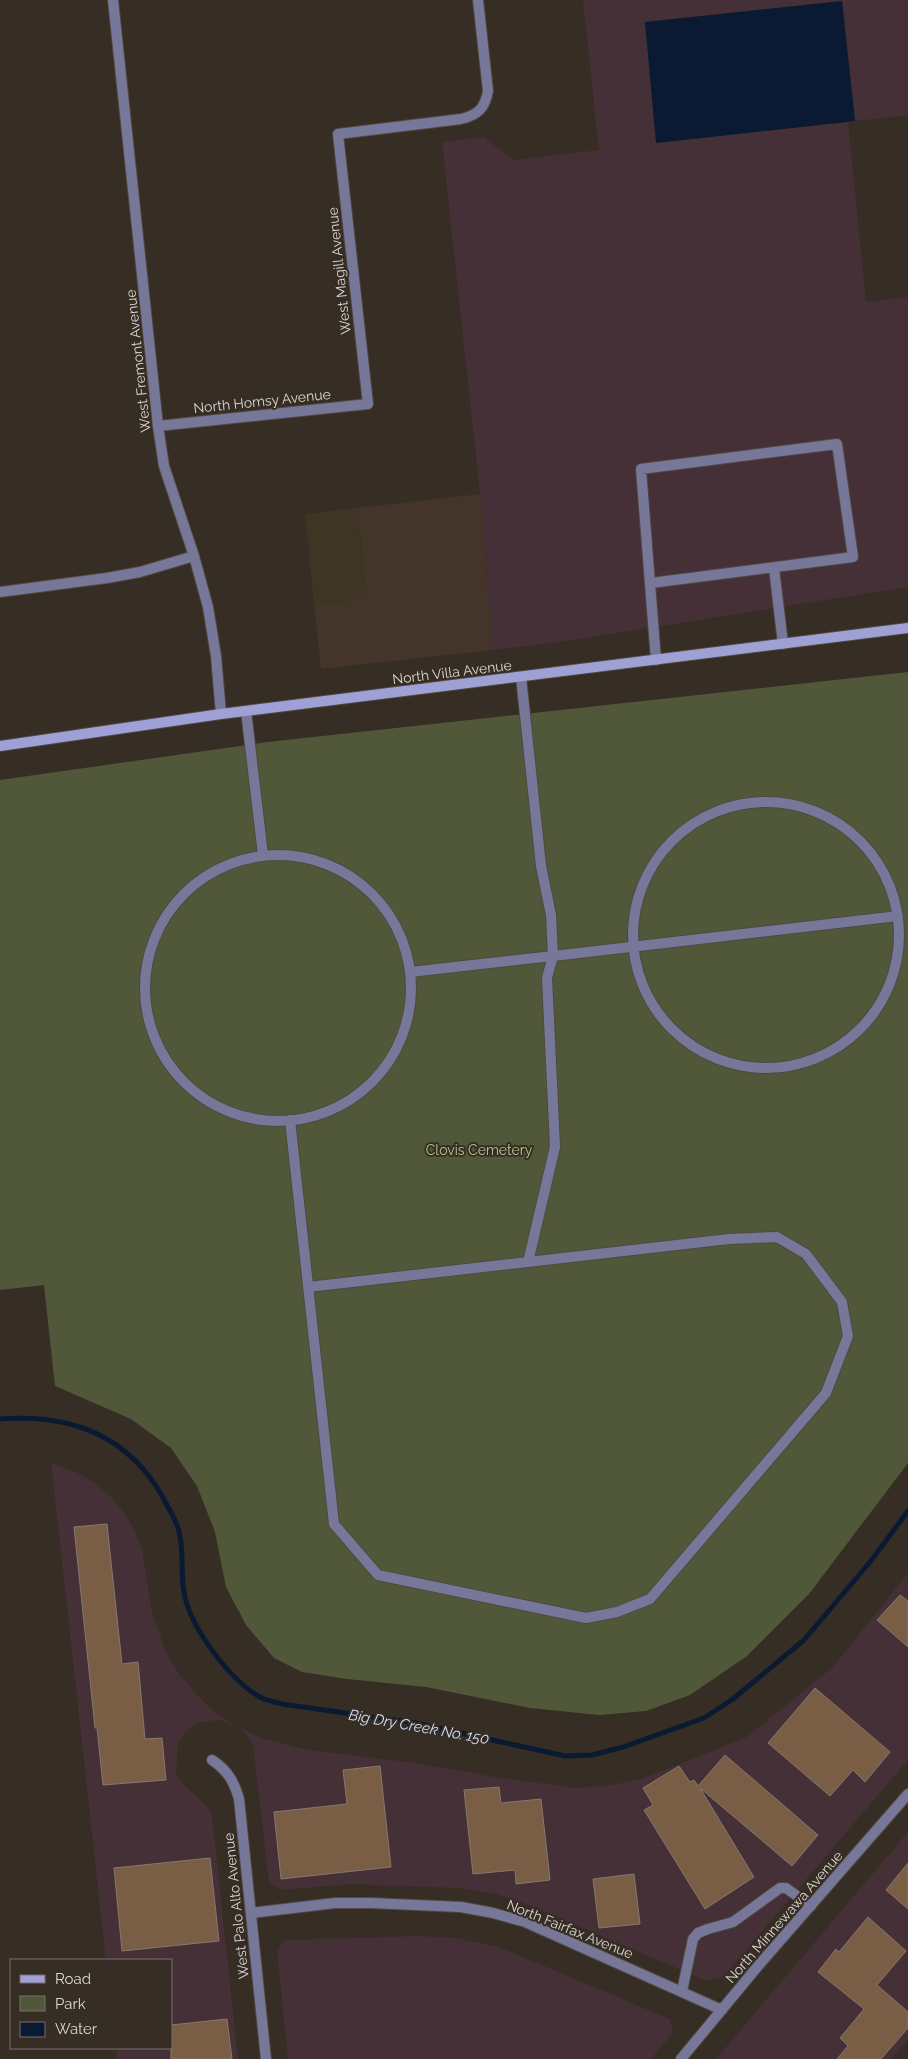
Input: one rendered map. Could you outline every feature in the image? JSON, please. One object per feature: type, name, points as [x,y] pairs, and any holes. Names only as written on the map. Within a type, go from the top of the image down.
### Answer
[{"type":"main road","name":"North Villa Avenue","points":[[0,746],[221,714],[908,628]]},
{"type":"street","name":"West Fremont Avenue","points":[[113,0],[158,426],[164,466],[194,556],[209,617],[216,656],[221,714]]},
{"type":"street","name":"West Magill Avenue","points":[[368,404],[338,134],[461,119],[472,116],[482,109],[488,91],[478,0]]},
{"type":"street","name":"North Homsy Avenue","points":[[158,426],[368,404]]},
{"type":"street","points":[[651,583],[774,568],[852,556],[837,444],[641,469],[656,660]]},
{"type":"street","points":[[0,592],[140,572],[194,556]]},
{"type":"street","points":[[774,568],[783,644]]},
{"type":"street","points":[[521,677],[541,866],[551,915],[553,956],[548,978],[556,1147],[528,1262]]},
{"type":"street","points":[[246,711],[263,855]]},
{"type":"street","points":[[769,801],[806,807],[840,823],[868,848],[888,880],[898,916],[898,955],[886,992],[865,1024],[836,1049],[800,1064],[762,1069],[724,1062],[689,1045],[661,1018],[642,984],[633,947],[635,909],[647,874],[668,843],[698,820],[732,805],[769,801]]},
{"type":"street","points":[[292,854],[326,863],[358,880],[383,906],[401,937],[410,972],[409,1012],[396,1050],[372,1083],[340,1107],[302,1120],[262,1121],[223,1110],[189,1088],[163,1057],[148,1020],[144,980],[151,944],[167,912],[191,885],[222,866],[256,855],[263,855],[292,854]]},
{"type":"street","points":[[410,972],[898,916]]},
{"type":"street","points":[[290,1120],[308,1287],[334,1524],[378,1575],[586,1618],[617,1612],[650,1599],[826,1393],[848,1336],[842,1302],[806,1254],[777,1237],[729,1239],[308,1287]]},
{"type":"street","name":"West Palo Alto Avenue","points":[[212,1760],[226,1771],[235,1785],[239,1799],[266,2059]]},
{"type":"street","name":"North Minnewawa Avenue","points":[[681,2059],[908,1794]]},
{"type":"street","points":[[682,1991],[693,1939],[698,1933],[733,1922],[780,1888],[786,1888],[811,1906]]},
{"type":"street","name":"North Fairfax Avenue","points":[[251,1913],[335,1903],[461,1907],[493,1913],[525,1922],[722,2010]]},
{"type":"shaded area","points":[[583,0],[908,0],[908,115],[855,121],[842,1],[656,143],[848,122],[866,302],[908,297],[908,587],[560,642],[493,650],[480,494],[442,142],[484,137],[513,160],[599,150]]},
{"type":"shaded area","points":[[480,494],[493,650],[321,669],[314,605],[367,598],[357,508]]},
{"type":"shaded area","points":[[357,508],[367,599],[314,605],[305,514]]},
{"type":"shaded area","points":[[51,1463],[78,1473],[96,1484],[112,1498],[126,1515],[142,1549],[152,1613],[167,1654],[180,1675],[197,1695],[215,1712],[236,1726],[219,1720],[202,1722],[187,1730],[178,1743],[176,1774],[183,1784],[207,1807],[212,1815],[238,2059],[117,2059],[116,2049],[172,2049],[172,1959],[106,1959]]},
{"type":"shaded area","points":[[908,1573],[908,1760],[723,1977],[707,1981],[529,1905],[493,1893],[457,1888],[351,1884],[280,1890],[269,1882],[253,1745],[243,1731],[236,1726],[258,1737],[303,1749],[416,1763],[500,1778],[577,1788],[606,1786],[642,1779],[747,1737],[833,1667]]},
{"type":"shaded area","points":[[908,1832],[908,2040],[891,2059],[716,2059]]},
{"type":"shaded area","points":[[419,1936],[456,1938],[499,1947],[670,2019],[673,2033],[651,2059],[288,2059],[277,1950],[285,1940]]},
{"type":"green space","name":"Clovis Cemetery","points":[[908,672],[908,1463],[809,1594],[747,1656],[690,1695],[646,1711],[599,1715],[530,1708],[426,1687],[347,1679],[302,1672],[274,1658],[246,1625],[226,1587],[215,1532],[197,1486],[171,1448],[131,1419],[55,1386],[44,1285],[0,1290],[0,780],[268,742]]},
{"type":"water","points":[[842,1],[855,121],[656,143],[645,22]]},
{"type":"building","points":[[107,1524],[122,1664],[138,1662],[145,1739],[162,1738],[166,1780],[103,1785],[97,1728],[95,1728],[74,1527]]},
{"type":"building","points":[[900,1595],[908,1601],[908,1647],[877,1620]]},
{"type":"building","points":[[815,1688],[890,1752],[865,1782],[853,1770],[830,1796],[768,1743]]},
{"type":"building","points":[[725,1755],[818,1835],[792,1866],[700,1788],[754,1877],[705,1909],[644,1810],[653,1805],[643,1788],[679,1766],[690,1782],[694,1780],[698,1786]]},
{"type":"building","points":[[380,1766],[391,1867],[281,1879],[274,1812],[347,1804],[343,1770]]},
{"type":"building","points":[[499,1787],[501,1803],[541,1799],[550,1880],[516,1884],[515,1870],[473,1874],[464,1790]]},
{"type":"building","points":[[210,1858],[219,1941],[122,1951],[114,1868]]},
{"type":"building","points":[[908,1863],[908,1909],[886,1890]]},
{"type":"building","points":[[634,1874],[640,1924],[599,1928],[593,1879]]},
{"type":"building","points":[[868,1917],[906,1951],[877,1985],[908,2012],[908,2028],[881,2059],[837,2059],[848,2046],[840,2038],[864,2009],[818,1972],[836,1949],[839,1952]]},
{"type":"building","points":[[227,2019],[232,2059],[171,2059],[172,2025]]},
{"type":"waterway","name":"Big Dry Creek No. 150","points":[[0,1419],[27,1418],[77,1426],[99,1435],[120,1447],[138,1463],[154,1483],[177,1525],[181,1544],[184,1592],[194,1621],[203,1637],[226,1668],[239,1681],[264,1699],[282,1704],[416,1723],[565,1756],[592,1755],[623,1747],[704,1718],[733,1699],[804,1640],[870,1562],[908,1511]]}]
